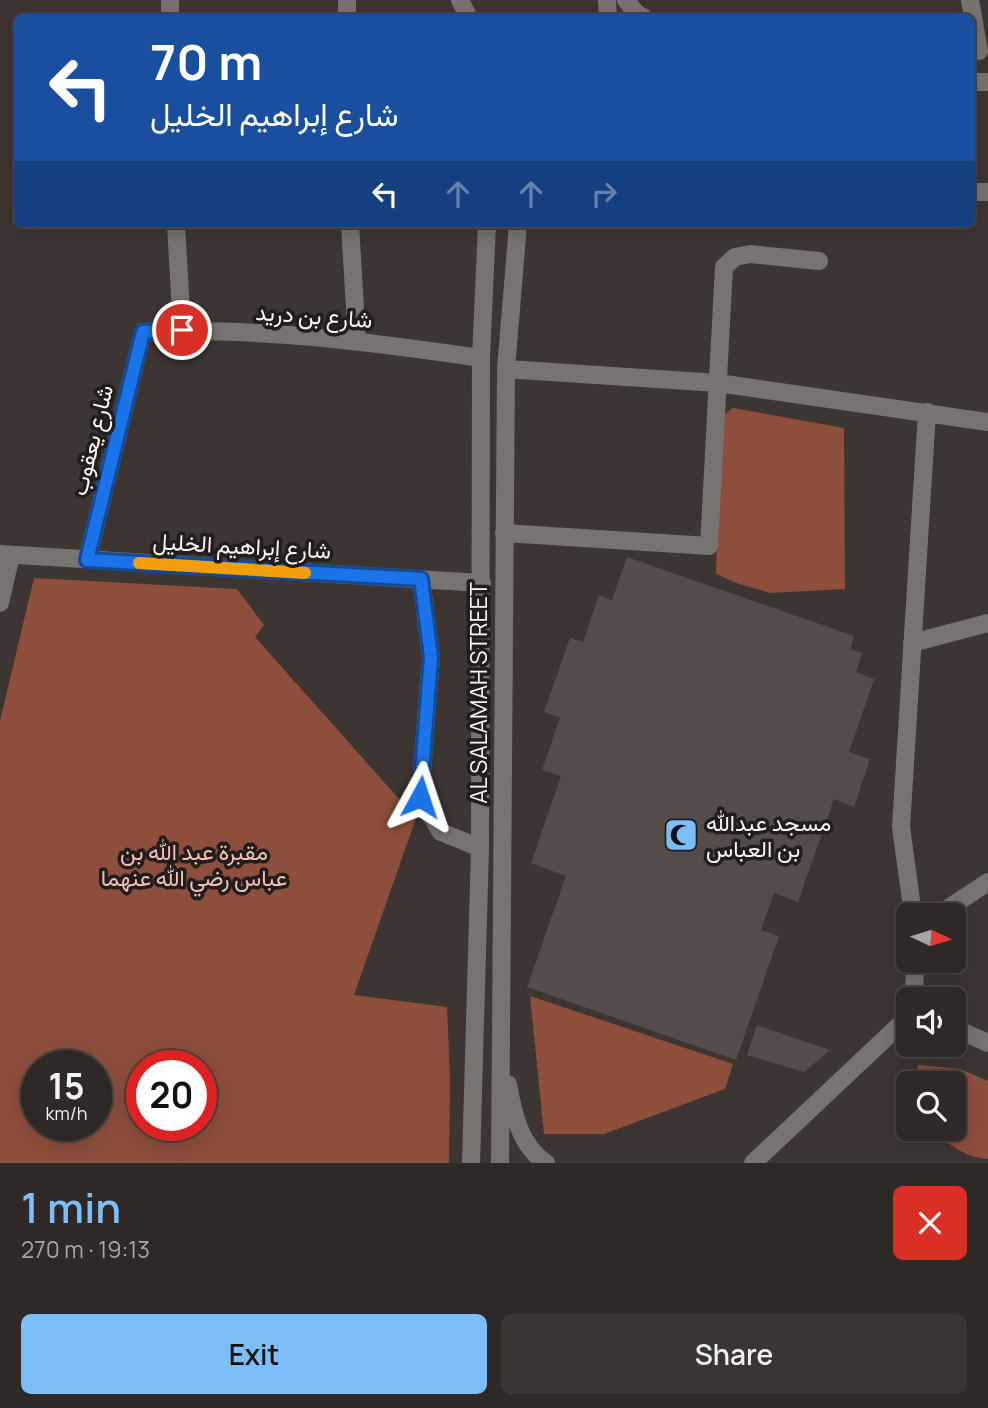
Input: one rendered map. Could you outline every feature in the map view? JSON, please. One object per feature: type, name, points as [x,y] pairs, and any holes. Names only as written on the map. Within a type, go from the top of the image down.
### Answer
[{"type":"street","points":[[626,0],[638,14]]},
{"type":"street","points":[[975,28],[979,51]]},
{"type":"street","points":[[176,228],[182,330]]},
{"type":"street","points":[[350,228],[357,341]]},
{"type":"street","name":"AL SALAMAH STREET","points":[[471,1163],[480,848],[481,358],[486,228]]},
{"type":"street","name":"AL SALAMAH STREET","points":[[500,1163],[506,369],[518,228]]},
{"type":"street","points":[[504,533],[709,546],[724,267],[735,257],[750,254],[818,261]]},
{"type":"street","name":"شارع بن دريد","points":[[143,332],[182,330],[357,341],[481,358]]},
{"type":"street","name":"شارع يعقوب","points":[[87,560],[143,332]]},
{"type":"street","points":[[506,369],[718,383],[988,422]]},
{"type":"street","points":[[911,903],[901,827],[927,412]]},
{"type":"street","points":[[0,603],[6,554]]},
{"type":"street","name":"شارع إبراهيم الخليل","points":[[6,554],[482,583]]},
{"type":"street","points":[[421,579],[431,657],[420,797],[441,832],[480,848]]},
{"type":"street","points":[[912,643],[988,623]]},
{"type":"street","points":[[956,903],[988,882]]},
{"type":"street","points":[[753,1163],[896,1028]]},
{"type":"street","points":[[966,1032],[987,1040]]},
{"type":"street","points":[[500,1044],[515,1119],[534,1156],[546,1163]]},
{"type":"green space","points":[[733,408],[844,428],[845,589],[771,593],[716,574],[720,418]]},
{"type":"green space","name":"مقبرة عبد الله بن عباس رضي الله عنهما","points":[[34,578],[237,589],[264,625],[255,637],[416,818],[354,995],[447,1007],[450,1077],[449,1163],[0,1163],[0,721]]},
{"type":"green space","points":[[530,996],[733,1064],[725,1089],[604,1134],[544,1134]]},
{"type":"green space","points":[[919,1065],[965,1071],[916,1071]]},
{"type":"green space","points":[[966,1072],[988,1081],[988,1159],[964,1153],[945,1141],[966,1141]]},
{"type":"building","name":"مسجد عبدالله بن العباس","points":[[627,557],[854,636],[850,649],[862,653],[856,672],[874,679],[849,752],[870,759],[854,807],[834,799],[798,902],[774,893],[761,930],[779,936],[736,1060],[527,987],[566,876],[531,863],[561,776],[542,770],[560,718],[544,712],[570,638],[583,642],[599,595],[612,600]]},
{"type":"building","points":[[757,1025],[830,1050],[804,1072],[747,1055]]},
{"type":"slow traffic","points":[[139,563],[305,573]]},
{"type":"place","name":"مسجد عبدالله بن العباس","points":[[681,835]]},
{"type":"route","points":[[182,330],[143,332],[87,560],[421,579],[431,657],[420,797]]}]
